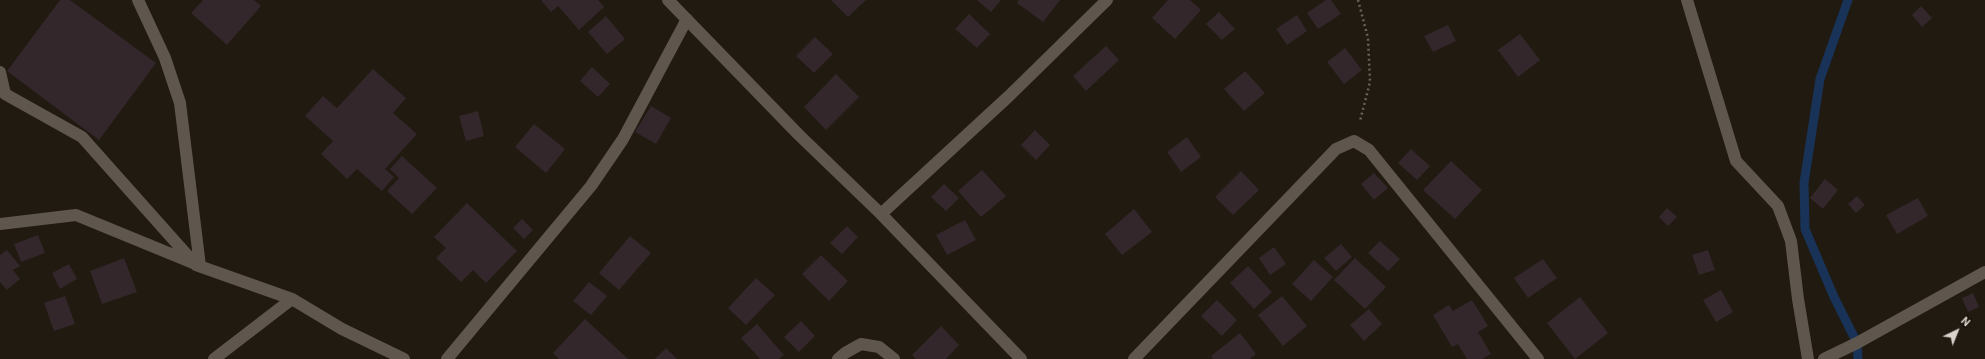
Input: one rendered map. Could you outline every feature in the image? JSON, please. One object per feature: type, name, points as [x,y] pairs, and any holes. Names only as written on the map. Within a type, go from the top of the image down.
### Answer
[{"type":"street","points":[[138,0],[165,58],[180,103],[198,265]]},
{"type":"street","points":[[668,0],[799,135],[882,214],[1021,359]]},
{"type":"street","points":[[882,214],[1009,96],[1107,0]]},
{"type":"street","points":[[1687,0],[1736,161],[1778,206],[1791,241],[1798,299],[1808,359]]},
{"type":"street","points":[[447,359],[591,186],[622,140],[687,19]]},
{"type":"street","points":[[0,72],[5,94],[82,137],[198,265]]},
{"type":"street","points":[[1134,359],[1336,149],[1354,141],[1368,150],[1538,359]]},
{"type":"street","points":[[0,224],[76,215],[198,265],[292,299],[342,329],[400,358]]},
{"type":"street","points":[[1824,359],[1857,343],[1985,272]]},
{"type":"street","points":[[214,359],[292,299]]},
{"type":"street","points":[[838,359],[845,353],[861,344],[880,347],[894,359]]},
{"type":"path","points":[[1354,141],[1370,82],[1368,38],[1358,0]]},
{"type":"building","points":[[60,0],[70,0],[156,63],[99,140],[7,71]]},
{"type":"building","points":[[203,0],[254,0],[261,6],[227,45],[191,13]]},
{"type":"building","points":[[541,0],[598,0],[604,7],[579,30],[558,6],[551,12]]},
{"type":"building","points":[[831,0],[866,0],[848,17]]},
{"type":"building","points":[[977,0],[1001,0],[991,12]]},
{"type":"building","points":[[1019,0],[1060,0],[1043,22],[1017,3]]},
{"type":"building","points":[[1168,0],[1190,0],[1201,10],[1175,39],[1152,18]]},
{"type":"building","points":[[1326,0],[1331,0],[1341,14],[1318,29],[1307,13]]},
{"type":"building","points":[[1921,6],[1932,18],[1922,27],[1912,15]]},
{"type":"building","points":[[1219,12],[1235,29],[1222,40],[1206,24]]},
{"type":"building","points":[[969,14],[990,34],[977,48],[955,29]]},
{"type":"building","points":[[1297,15],[1307,31],[1287,45],[1276,29]]},
{"type":"building","points":[[606,16],[625,39],[607,54],[588,32]]},
{"type":"building","points":[[1448,25],[1456,41],[1433,52],[1424,36]]},
{"type":"building","points":[[1520,34],[1540,60],[1518,77],[1498,50]]},
{"type":"building","points":[[815,37],[833,54],[814,73],[796,56]]},
{"type":"building","points":[[1106,46],[1119,60],[1086,91],[1073,76]]},
{"type":"building","points":[[1345,48],[1362,70],[1344,84],[1327,62]]},
{"type":"building","points":[[592,67],[610,84],[598,97],[580,81]]},
{"type":"building","points":[[373,69],[406,98],[393,113],[417,134],[385,169],[394,177],[382,191],[357,169],[347,179],[321,154],[333,141],[305,116],[323,96],[337,108]]},
{"type":"building","points":[[1245,71],[1265,93],[1244,111],[1224,89]]},
{"type":"building","points":[[836,74],[859,97],[826,130],[804,107]]},
{"type":"building","points":[[651,106],[671,118],[656,144],[635,132]]},
{"type":"building","points":[[478,111],[484,136],[466,141],[459,116]]},
{"type":"building","points":[[534,124],[565,149],[546,173],[515,147]]},
{"type":"building","points":[[1035,130],[1050,145],[1036,160],[1021,145]]},
{"type":"building","points":[[1187,137],[1201,157],[1181,172],[1167,152]]},
{"type":"building","points":[[1411,149],[1430,166],[1417,180],[1398,163]]},
{"type":"building","points":[[402,156],[437,188],[412,214],[387,191],[399,178],[390,169]]},
{"type":"building","points":[[1451,161],[1482,190],[1455,219],[1423,190]]},
{"type":"building","points":[[982,170],[1006,196],[981,217],[958,191]]},
{"type":"building","points":[[1241,171],[1259,190],[1233,215],[1215,197]]},
{"type":"building","points":[[1374,173],[1388,188],[1374,200],[1361,184]]},
{"type":"building","points":[[1825,179],[1838,190],[1823,209],[1810,198]]},
{"type":"building","points":[[944,184],[959,198],[946,211],[931,197]]},
{"type":"building","points":[[1857,196],[1865,205],[1856,213],[1848,204]]},
{"type":"building","points":[[1918,198],[1928,216],[1897,234],[1886,215]]},
{"type":"building","points":[[467,203],[517,251],[486,283],[473,270],[461,282],[436,258],[446,248],[434,237]]},
{"type":"building","points":[[1667,208],[1677,217],[1668,226],[1659,217]]},
{"type":"building","points":[[1134,209],[1152,232],[1122,255],[1105,234]]},
{"type":"building","points":[[522,219],[533,230],[524,239],[513,228]]},
{"type":"building","points":[[965,220],[976,240],[947,255],[936,235]]},
{"type":"building","points":[[847,226],[858,237],[842,254],[830,243]]},
{"type":"building","points":[[38,235],[45,253],[21,262],[14,244]]},
{"type":"building","points":[[630,236],[651,253],[619,290],[599,273]]},
{"type":"building","points":[[1380,241],[1400,259],[1388,271],[1368,253]]},
{"type":"building","points":[[1341,244],[1352,257],[1336,271],[1324,258]]},
{"type":"building","points":[[1274,247],[1286,264],[1270,275],[1259,258]]},
{"type":"building","points":[[7,250],[20,266],[13,270],[20,279],[7,290],[0,282],[0,255]]},
{"type":"building","points":[[1708,250],[1715,270],[1699,275],[1692,255]]},
{"type":"building","points":[[821,255],[848,281],[829,301],[802,274]]},
{"type":"building","points":[[124,258],[137,292],[102,304],[90,271]]},
{"type":"building","points":[[1355,258],[1386,287],[1365,309],[1334,280]]},
{"type":"building","points":[[1543,259],[1557,278],[1528,298],[1514,278]]},
{"type":"building","points":[[1314,260],[1333,277],[1311,301],[1292,284]]},
{"type":"building","points":[[69,264],[77,279],[60,289],[52,273]]},
{"type":"building","points":[[1248,266],[1272,292],[1254,309],[1230,283]]},
{"type":"building","points":[[756,278],[775,295],[746,325],[728,308]]},
{"type":"building","points":[[589,282],[607,296],[591,315],[573,301]]},
{"type":"building","points":[[1721,290],[1733,312],[1716,322],[1703,300]]},
{"type":"building","points":[[1973,293],[1979,307],[1968,312],[1962,298]]},
{"type":"building","points":[[65,296],[75,324],[54,331],[44,303]]},
{"type":"building","points":[[1282,296],[1307,326],[1283,346],[1258,315]]},
{"type":"building","points":[[1580,297],[1608,333],[1575,359],[1547,323]]},
{"type":"building","points":[[1217,300],[1237,320],[1222,336],[1201,316]]},
{"type":"building","points":[[1472,300],[1488,326],[1478,332],[1491,354],[1482,359],[1467,359],[1458,344],[1452,347],[1433,315],[1449,305],[1453,311]]},
{"type":"building","points":[[1369,309],[1382,324],[1364,341],[1350,325]]},
{"type":"building","points":[[585,319],[628,359],[559,359],[553,353]]},
{"type":"building","points":[[801,321],[815,336],[799,352],[784,337]]},
{"type":"building","points":[[757,324],[784,355],[779,359],[760,359],[741,338]]},
{"type":"building","points":[[941,326],[959,345],[946,359],[916,359],[912,355]]},
{"type":"building","points":[[1240,333],[1256,354],[1250,359],[1213,359],[1211,356]]},
{"type":"building","points":[[666,348],[677,359],[655,359]]},
{"type":"waterway","points":[[1848,0],[1820,79],[1804,183],[1805,229],[1834,297],[1857,343],[1858,359]]}]
